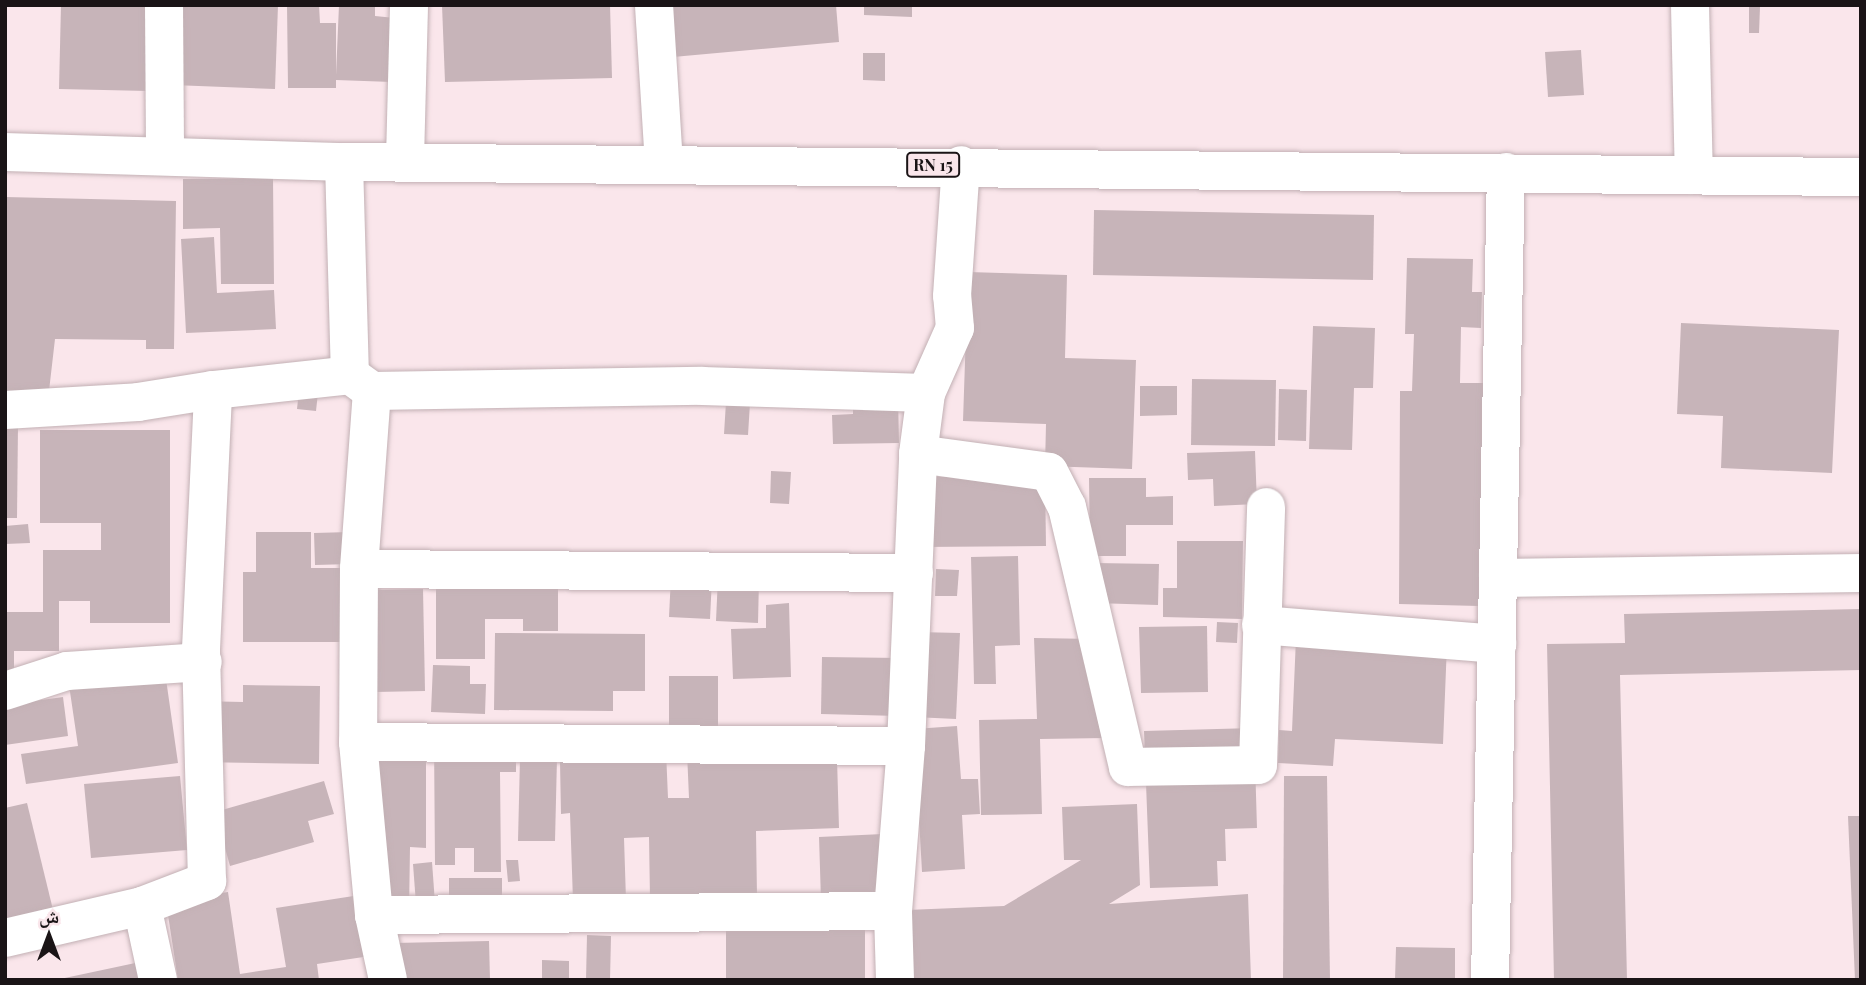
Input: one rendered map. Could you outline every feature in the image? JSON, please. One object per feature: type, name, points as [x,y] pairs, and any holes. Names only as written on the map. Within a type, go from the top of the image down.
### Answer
[{"type":"street","points":[[164,5],[165,155]]},
{"type":"street","points":[[405,159],[409,5]]},
{"type":"street","points":[[654,5],[664,162]]},
{"type":"street","points":[[1690,5],[1694,175]]},
{"type":"street","name":"RN 15","points":[[5,152],[344,162],[405,159],[1861,177]]},
{"type":"street","points":[[344,162],[361,383],[358,742],[374,915],[388,980]]},
{"type":"street","points":[[895,980],[893,911],[906,746],[918,454],[926,393],[955,328],[952,296],[961,165]]},
{"type":"street","points":[[1490,980],[1506,172]]},
{"type":"street","points":[[5,410],[138,402],[213,390],[361,383],[702,386],[926,393]]},
{"type":"street","points":[[5,938],[142,906],[207,881],[202,662],[213,390]]},
{"type":"street","points":[[918,454],[1049,472],[1067,507],[1128,767],[1258,765],[1266,507]]},
{"type":"street","points":[[359,569],[914,573]]},
{"type":"street","points":[[1498,578],[1861,573]]},
{"type":"street","points":[[1261,625],[1497,644]]},
{"type":"street","points":[[5,691],[67,671],[202,662]]},
{"type":"street","points":[[358,742],[906,746]]},
{"type":"street","points":[[142,906],[158,980]]},
{"type":"street","points":[[374,915],[893,911]]},
{"type":"building","points":[[61,5],[151,5],[148,91],[59,89]]},
{"type":"building","points":[[176,5],[278,5],[275,89],[173,85]]},
{"type":"building","points":[[287,5],[319,5],[320,23],[336,23],[336,75],[339,5],[375,5],[375,16],[395,18],[392,82],[336,80],[336,88],[288,88]]},
{"type":"building","points":[[442,5],[610,5],[612,78],[445,82]]},
{"type":"building","points":[[668,5],[836,5],[839,42],[673,57]]},
{"type":"building","points":[[864,5],[912,5],[912,17],[864,15]]},
{"type":"building","points":[[1749,7],[1760,7],[1759,33],[1749,33]]},
{"type":"building","points":[[1581,50],[1584,95],[1548,97],[1545,52]]},
{"type":"building","points":[[863,53],[885,53],[885,81],[863,80]]},
{"type":"building","points":[[273,178],[274,284],[221,284],[220,228],[183,229],[183,179]]},
{"type":"building","points":[[5,197],[176,201],[174,349],[146,349],[146,340],[55,339],[49,391],[5,391]]},
{"type":"building","points":[[1094,210],[1374,215],[1373,280],[1093,275]]},
{"type":"building","points":[[214,237],[217,293],[274,290],[276,329],[186,333],[181,239]]},
{"type":"building","points":[[1407,258],[1473,259],[1472,292],[1482,292],[1481,328],[1461,327],[1460,383],[1484,383],[1479,606],[1399,604],[1400,391],[1412,391],[1414,334],[1405,334]]},
{"type":"building","points":[[968,272],[1067,275],[1065,358],[1136,360],[1132,469],[1045,466],[1046,424],[963,421]]},
{"type":"building","points":[[1681,323],[1839,330],[1832,473],[1721,468],[1723,416],[1677,414]]},
{"type":"building","points":[[1313,326],[1375,328],[1373,388],[1354,388],[1352,450],[1309,449]]},
{"type":"building","points":[[1192,379],[1276,380],[1275,446],[1191,445]]},
{"type":"building","points":[[300,381],[319,383],[316,411],[297,409]]},
{"type":"building","points":[[1140,386],[1177,386],[1177,415],[1140,416]]},
{"type":"building","points":[[1279,389],[1307,390],[1306,441],[1278,440]]},
{"type":"building","points":[[898,395],[899,443],[833,444],[832,415],[853,414],[853,396]]},
{"type":"building","points":[[726,402],[750,403],[748,435],[724,434]]},
{"type":"building","points":[[5,425],[18,425],[17,518],[5,518]]},
{"type":"building","points":[[40,430],[170,430],[170,623],[90,623],[90,601],[59,601],[59,651],[14,651],[14,672],[5,672],[5,612],[43,612],[43,550],[101,550],[101,523],[40,523]]},
{"type":"building","points":[[1255,451],[1257,504],[1214,506],[1213,479],[1188,480],[1187,453]]},
{"type":"building","points":[[771,471],[791,472],[789,504],[770,503]]},
{"type":"building","points":[[1045,476],[1046,546],[921,547],[921,477]]},
{"type":"building","points":[[1089,478],[1146,478],[1146,497],[1173,496],[1173,525],[1126,525],[1126,556],[1090,556]]},
{"type":"building","points":[[28,524],[30,543],[5,544],[5,526]]},
{"type":"building","points":[[256,532],[311,532],[311,568],[351,568],[351,642],[243,642],[243,572],[256,572]]},
{"type":"building","points":[[350,532],[351,564],[315,565],[314,533]]},
{"type":"building","points":[[1177,541],[1243,541],[1242,619],[1163,617],[1163,588],[1177,588]]},
{"type":"building","points":[[1018,556],[1020,645],[995,646],[996,684],[974,684],[971,557]]},
{"type":"building","points":[[1095,563],[1159,564],[1158,605],[1095,603]]},
{"type":"building","points":[[936,569],[959,570],[957,596],[935,596]]},
{"type":"building","points":[[436,571],[558,571],[558,631],[523,631],[523,619],[485,619],[485,659],[436,659]]},
{"type":"building","points":[[671,576],[712,578],[710,619],[669,617]]},
{"type":"building","points":[[718,577],[759,579],[758,623],[716,621]]},
{"type":"building","points":[[423,589],[425,691],[375,692],[373,590]]},
{"type":"building","points":[[789,603],[791,677],[733,679],[731,629],[766,628],[766,605]]},
{"type":"building","points":[[1861,609],[1861,670],[1620,675],[1627,980],[1554,980],[1547,644],[1625,643],[1624,614]]},
{"type":"building","points":[[1217,622],[1238,623],[1237,643],[1216,642]]},
{"type":"building","points":[[1207,626],[1208,692],[1141,693],[1139,627]]},
{"type":"building","points":[[917,632],[960,633],[956,719],[914,717]]},
{"type":"building","points":[[495,633],[645,634],[645,691],[613,691],[613,711],[494,710]]},
{"type":"building","points":[[1034,638],[1096,639],[1105,738],[1040,739],[1042,814],[981,815],[979,720],[1037,719]]},
{"type":"building","points":[[1296,638],[1447,644],[1443,744],[1335,739],[1333,766],[1278,763],[1279,730],[1292,731]]},
{"type":"building","points":[[822,657],[900,658],[899,716],[821,714]]},
{"type":"building","points":[[433,665],[470,666],[470,684],[486,684],[485,714],[431,712]]},
{"type":"building","points":[[165,672],[178,763],[26,784],[21,754],[78,746],[69,685]]},
{"type":"building","points":[[669,676],[718,676],[718,738],[669,738]]},
{"type":"building","points":[[243,685],[320,686],[319,764],[197,762],[198,701],[243,702]]},
{"type":"building","points":[[63,697],[68,736],[5,745],[5,705]]},
{"type":"building","points":[[957,726],[961,779],[978,779],[980,814],[962,815],[965,869],[922,872],[914,729]]},
{"type":"building","points":[[1254,728],[1257,828],[1225,829],[1226,861],[1217,861],[1218,886],[1150,888],[1144,731]]},
{"type":"building","points":[[434,739],[516,749],[516,772],[500,772],[501,872],[474,872],[474,848],[455,848],[455,865],[435,865]]},
{"type":"building","points":[[378,744],[426,745],[426,848],[410,847],[409,911],[377,911]]},
{"type":"building","points":[[666,751],[668,798],[689,798],[687,752],[837,758],[839,828],[756,831],[757,896],[650,899],[649,837],[624,838],[626,900],[573,901],[570,813],[561,814],[560,762]]},
{"type":"building","points":[[520,758],[557,758],[555,841],[518,841]]},
{"type":"building","points":[[180,776],[187,850],[91,858],[84,784]]},
{"type":"building","points":[[1284,776],[1327,776],[1330,980],[1283,980]]},
{"type":"building","points":[[324,781],[334,814],[308,821],[314,842],[230,866],[215,812]]},
{"type":"building","points":[[27,803],[55,918],[5,931],[5,808]]},
{"type":"building","points":[[1137,804],[1140,885],[1109,904],[1248,894],[1251,980],[909,980],[907,910],[1004,906],[1081,860],[1064,860],[1062,807]]},
{"type":"building","points":[[1848,816],[1861,816],[1861,980],[1855,980]]},
{"type":"building","points":[[883,834],[885,898],[821,900],[819,837]]},
{"type":"building","points":[[506,860],[518,860],[520,881],[508,882]]},
{"type":"building","points":[[432,862],[435,903],[416,904],[413,864]]},
{"type":"building","points":[[449,878],[502,878],[502,911],[449,911]]},
{"type":"building","points":[[228,892],[240,974],[286,967],[276,908],[360,895],[370,956],[317,964],[319,980],[178,980],[166,902]]},
{"type":"building","points":[[865,925],[865,980],[726,980],[726,926]]},
{"type":"building","points":[[587,935],[611,936],[610,980],[586,980]]},
{"type":"building","points":[[489,941],[490,980],[394,980],[394,943]]},
{"type":"building","points":[[1396,947],[1455,948],[1455,980],[1395,980]]},
{"type":"building","points":[[542,960],[569,961],[569,979],[542,978]]},
{"type":"building","points":[[140,962],[143,980],[60,980],[60,979]]}]
